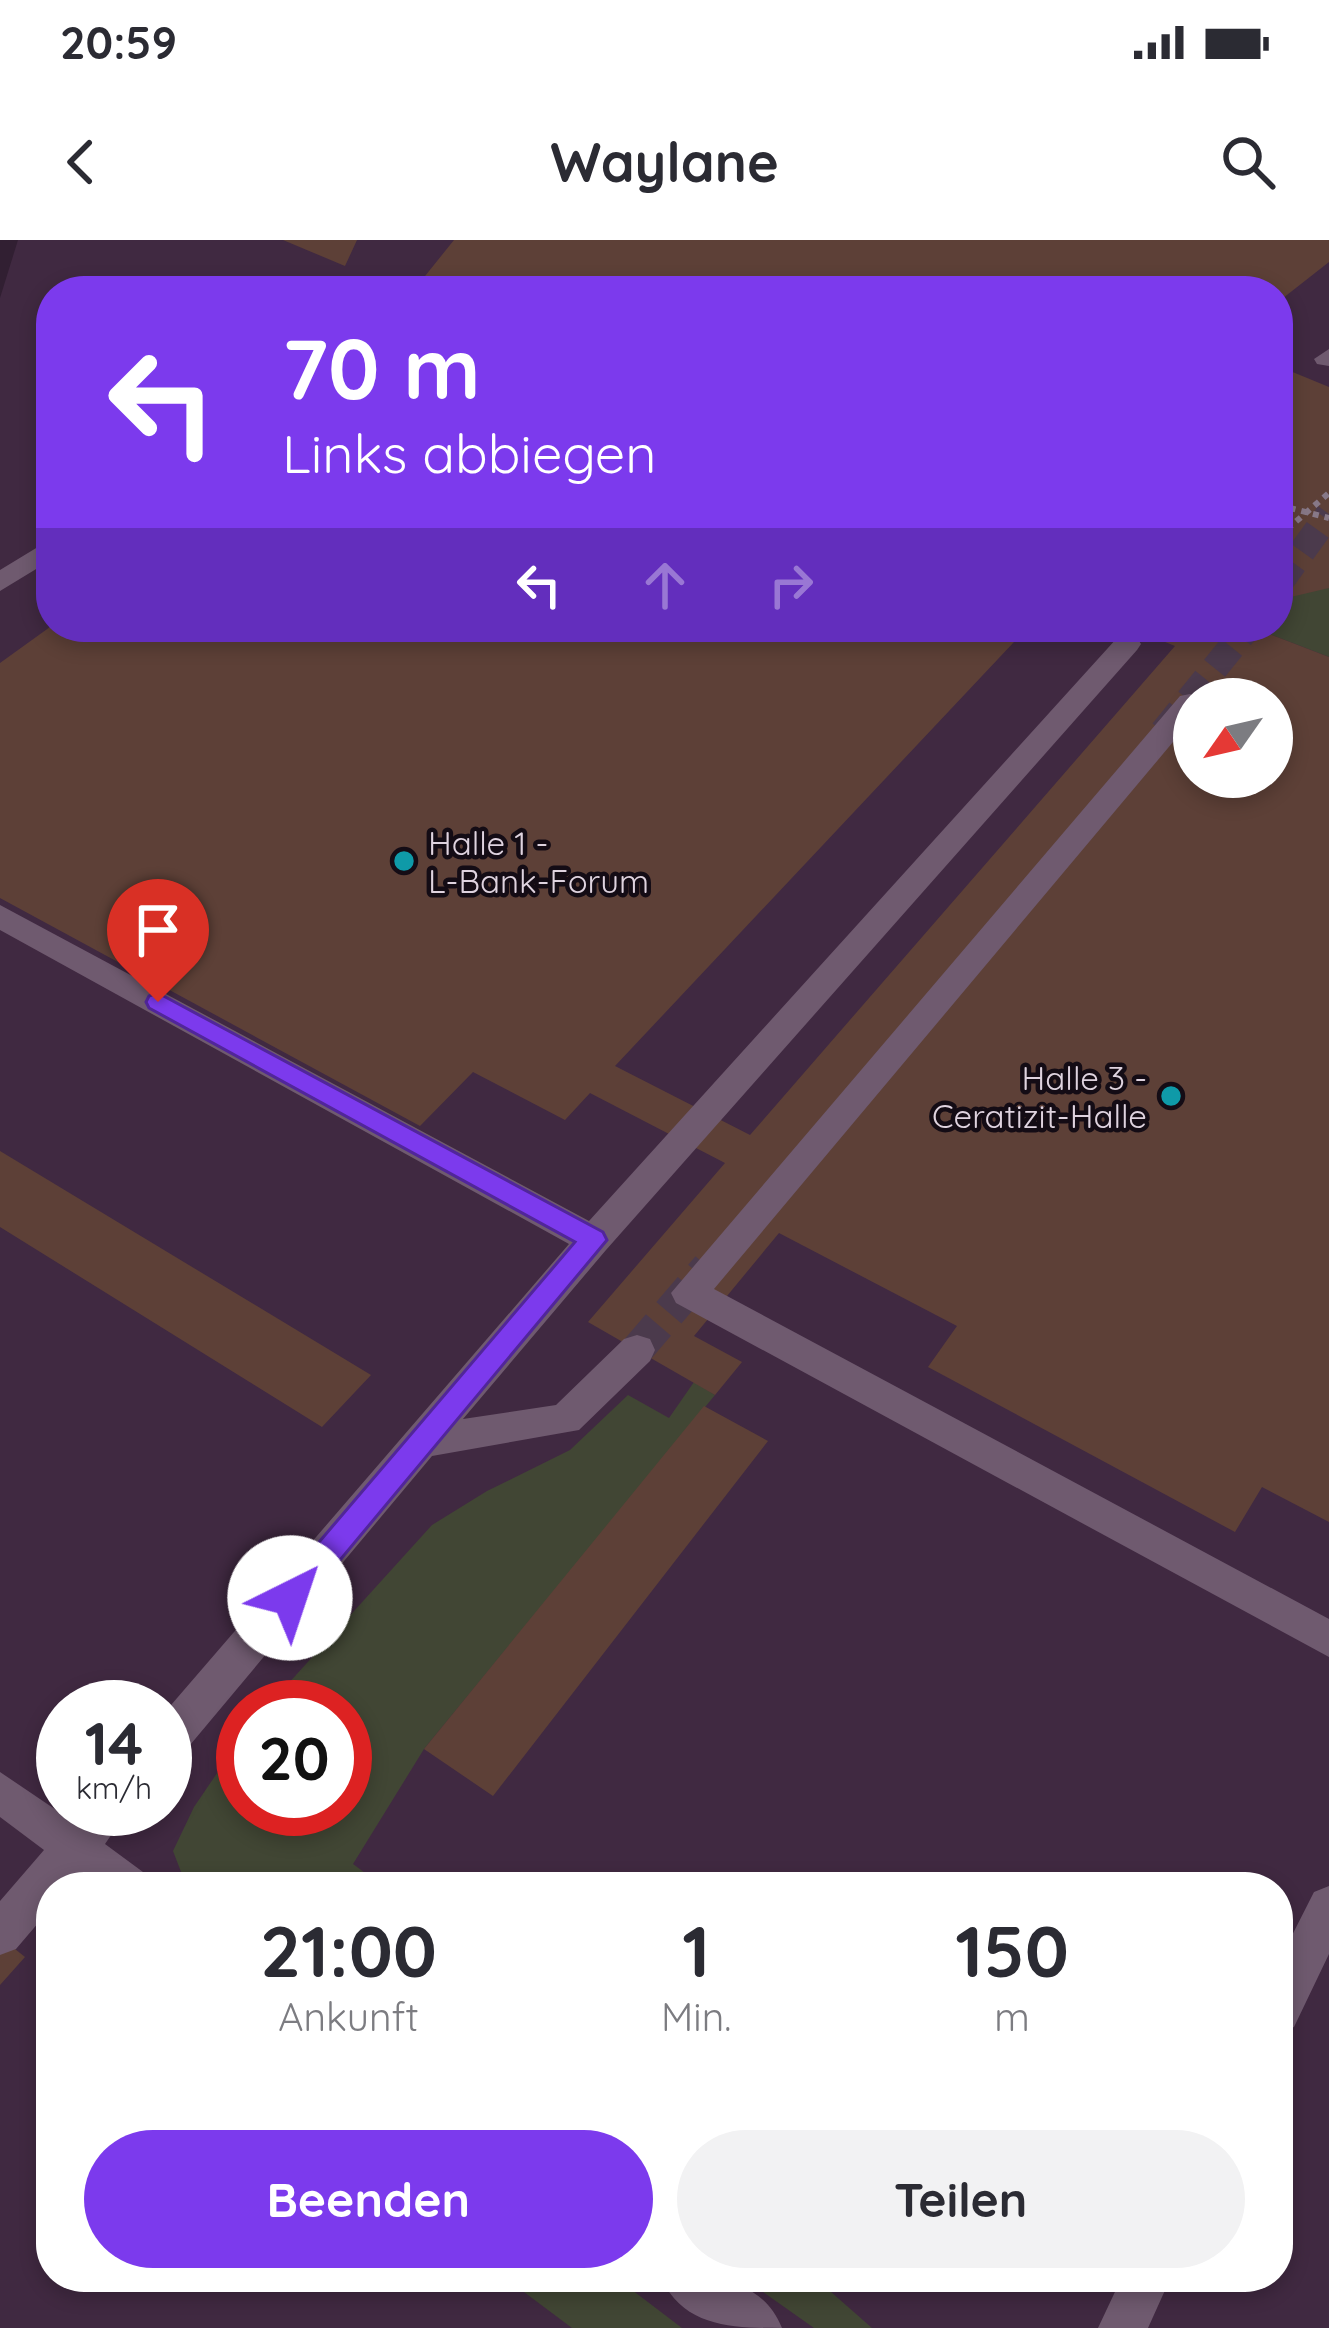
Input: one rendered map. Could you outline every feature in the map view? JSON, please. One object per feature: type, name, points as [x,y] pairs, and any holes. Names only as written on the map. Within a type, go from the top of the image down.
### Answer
[{"type":"lane","points":[[0,583],[36,558]]},
{"type":"lane","points":[[192,1712],[593,1240],[1127,644]]},
{"type":"lane","points":[[1173,723],[689,1293],[1329,1639]]},
{"type":"lane","points":[[0,916],[593,1240]]},
{"type":"lane","points":[[425,1441],[566,1419],[637,1350]]},
{"type":"lane","points":[[0,1792],[108,1872]]},
{"type":"lane","points":[[53,1872],[85,1836]]},
{"type":"lane","points":[[0,1934],[36,1892]]},
{"type":"lane","points":[[1293,1980],[1329,1907]]},
{"type":"lane","points":[[706,2292],[758,2328]]},
{"type":"lane","points":[[1122,2328],[1140,2292]]},
{"type":"path","points":[[1293,524],[1329,493]]},
{"type":"path","points":[[1293,509],[1329,518]]},
{"type":"shaded area","points":[[18,240],[1329,240],[1329,2328],[0,2328],[0,298]]},
{"type":"green space","points":[[1293,414],[1329,430],[1329,657],[1290,642]]},
{"type":"green space","points":[[694,1382],[715,1395],[424,1749],[372,1833],[372,1680],[291,1680],[432,1525],[487,1491],[570,1450],[628,1395],[669,1418]]},
{"type":"green space","points":[[216,1775],[216,1836],[370,1836],[353,1864],[364,1872],[181,1872],[173,1851],[180,1836],[192,1836],[194,1807]]},
{"type":"green space","points":[[524,2292],[635,2292],[682,2328],[572,2328]]},
{"type":"green space","points":[[763,2292],[831,2292],[872,2328],[814,2328]]},
{"type":"building","points":[[283,240],[357,240],[345,266]]},
{"type":"building","points":[[454,240],[1329,240],[1329,262],[1293,290],[1293,276],[425,276]]},
{"type":"building","points":[[1293,372],[1329,387],[1329,588],[1293,596]]},
{"type":"building","points":[[36,637],[36,642],[1014,642],[615,1066],[750,1135],[1175,646],[1165,642],[1290,642],[1329,657],[1329,1522],[1262,1487],[1235,1532],[928,1367],[957,1326],[779,1233],[694,1336],[742,1362],[715,1395],[588,1322],[725,1163],[590,1093],[565,1120],[473,1072],[420,1126],[0,898],[0,663]]},
{"type":"building","points":[[0,1151],[371,1375],[322,1427],[0,1227]]},
{"type":"building","points":[[704,1406],[768,1441],[493,1796],[424,1749]]},
{"type":"building","points":[[0,1937],[25,1957],[0,1985]]},
{"type":"tunnel","points":[[1293,564],[1329,514]]},
{"type":"tunnel","points":[[1163,732],[1236,642]]},
{"type":"tunnel","points":[[637,1350],[708,1267]]},
{"type":"place","name":"Halle 1 - L-Bank-Forum","points":[[404,861]]},
{"type":"place","name":"Halle 3 - Ceratizit-Halle","points":[[1171,1096]]},
{"type":"route","points":[[158,1002],[593,1240],[290,1598]]}]
